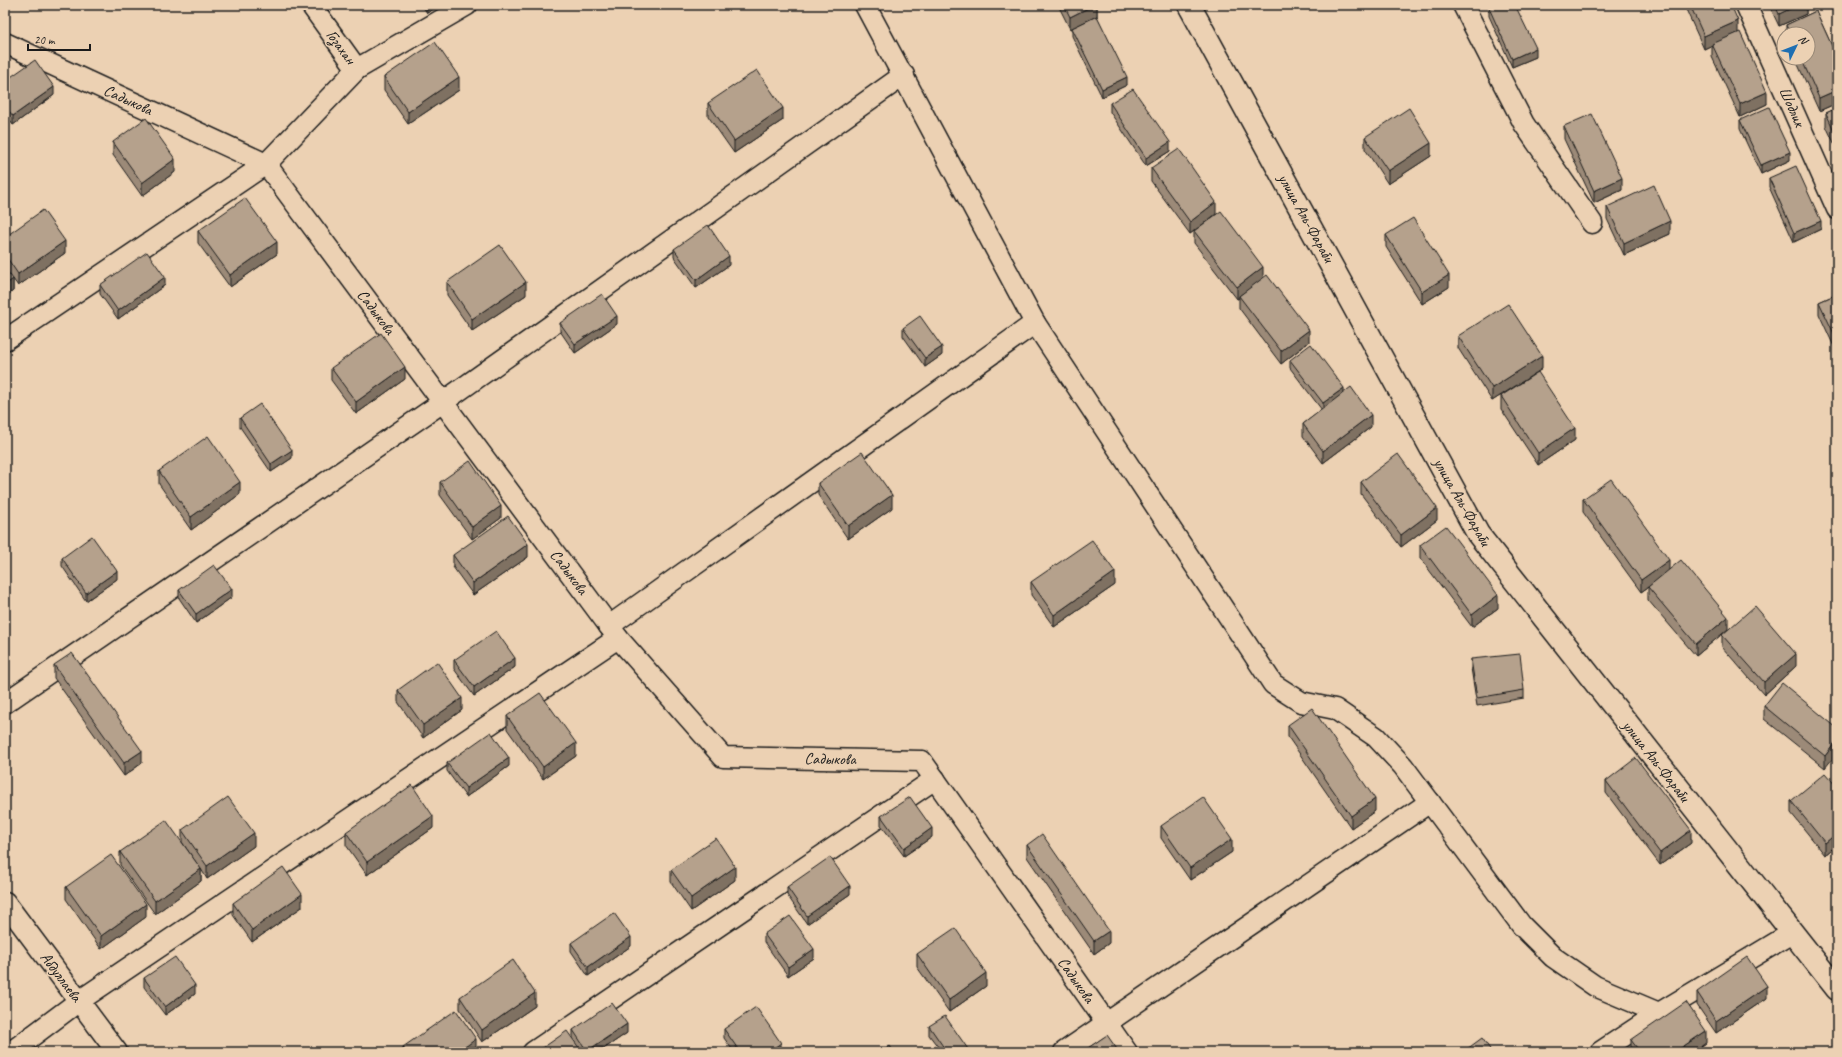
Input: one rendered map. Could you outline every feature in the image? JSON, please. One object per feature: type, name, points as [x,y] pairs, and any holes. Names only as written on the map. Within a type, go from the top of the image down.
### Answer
[{"type":"main road","name":"улица Аль-Фараби","points":[[1189,5],[1478,534],[1837,989]]},
{"type":"street","name":"Гозахан","points":[[311,5],[357,69]]},
{"type":"street","points":[[5,340],[266,164],[357,69],[467,5]]},
{"type":"street","points":[[866,5],[1035,323],[1273,684],[1301,702],[1335,709],[1376,737],[1403,766],[1522,926],[1553,957],[1595,986],[1658,1013]]},
{"type":"street","points":[[1463,5],[1524,124],[1592,223]]},
{"type":"street","name":"Шодлик","points":[[1746,5],[1837,209]]},
{"type":"street","name":"Садыкова","points":[[5,43],[266,164],[614,632],[723,757],[922,761],[1127,1052]]},
{"type":"street","points":[[5,703],[443,402],[904,75]]},
{"type":"street","points":[[11,1052],[79,1001],[614,632],[1035,323]]},
{"type":"street","points":[[534,1052],[935,779]]},
{"type":"street","points":[[1064,1052],[1430,802]]},
{"type":"street","name":"Абдуллаева","points":[[5,902],[117,1052]]},
{"type":"street","points":[[1600,1052],[1658,1013],[1792,933]]},
{"type":"building","points":[[1064,5],[1094,5],[1070,17]]},
{"type":"building","points":[[1495,5],[1515,5],[1536,48],[1512,59],[1489,8]]},
{"type":"building","points":[[1690,5],[1731,5],[1738,21],[1704,36]]},
{"type":"building","points":[[1775,5],[1798,5],[1779,14]]},
{"type":"building","points":[[1816,11],[1837,57],[1837,90],[1819,98],[1805,66],[1816,66],[1816,26],[1786,25]]},
{"type":"building","points":[[1097,16],[1127,77],[1102,89],[1072,28]]},
{"type":"building","points":[[1740,32],[1767,92],[1740,104],[1712,44]]},
{"type":"building","points":[[435,42],[459,77],[408,112],[384,77]]},
{"type":"building","points":[[35,60],[54,87],[13,116],[5,106],[5,81]]},
{"type":"building","points":[[757,70],[783,108],[734,141],[708,103]]},
{"type":"building","points":[[1133,89],[1170,142],[1146,158],[1110,103]]},
{"type":"building","points":[[1769,107],[1790,152],[1761,165],[1740,120]]},
{"type":"building","points":[[1409,108],[1431,143],[1388,171],[1365,137]]},
{"type":"building","points":[[1837,108],[1837,137],[1826,113]]},
{"type":"building","points":[[1592,114],[1622,178],[1594,191],[1564,126]]},
{"type":"building","points":[[146,118],[175,159],[142,183],[113,142]]},
{"type":"building","points":[[1179,149],[1216,202],[1190,222],[1151,168]]},
{"type":"building","points":[[1796,166],[1821,221],[1794,233],[1769,178]]},
{"type":"building","points":[[1654,185],[1670,221],[1624,243],[1607,207]]},
{"type":"building","points":[[245,198],[277,242],[230,275],[198,231]]},
{"type":"building","points":[[43,210],[65,241],[18,274],[5,255],[5,237]]},
{"type":"building","points":[[1221,211],[1263,267],[1237,287],[1194,231]]},
{"type":"building","points":[[1413,218],[1449,275],[1422,292],[1386,235]]},
{"type":"building","points":[[708,225],[729,256],[696,280],[674,249]]},
{"type":"building","points":[[500,245],[526,282],[472,319],[447,282]]},
{"type":"building","points":[[147,252],[165,277],[118,311],[100,285]]},
{"type":"building","points":[[5,268],[13,279],[5,285]]},
{"type":"building","points":[[1267,275],[1309,330],[1281,351],[1239,296]]},
{"type":"building","points":[[602,294],[617,316],[575,344],[560,323]]},
{"type":"building","points":[[1837,294],[1837,340],[1819,302]]},
{"type":"building","points":[[1508,304],[1542,356],[1492,388],[1458,336]]},
{"type":"building","points":[[920,316],[942,347],[925,358],[903,328]]},
{"type":"building","points":[[381,333],[405,367],[356,402],[331,368]]},
{"type":"building","points":[[1311,344],[1344,388],[1323,403],[1290,360]]},
{"type":"building","points":[[1538,372],[1575,428],[1538,453],[1501,396]]},
{"type":"building","points":[[1351,387],[1371,415],[1323,451],[1303,424]]},
{"type":"building","points":[[260,404],[292,450],[271,464],[240,418]]},
{"type":"building","points":[[208,436],[240,482],[191,517],[159,471]]},
{"type":"building","points":[[862,452],[892,495],[848,526],[818,483]]},
{"type":"building","points":[[1398,454],[1437,508],[1401,535],[1361,482]]},
{"type":"building","points":[[470,461],[501,506],[472,527],[440,482]]},
{"type":"building","points":[[1611,479],[1669,560],[1641,580],[1583,499]]},
{"type":"building","points":[[508,516],[528,544],[473,583],[453,555]]},
{"type":"building","points":[[1446,526],[1498,595],[1472,615],[1420,545]]},
{"type":"building","points":[[92,536],[117,571],[86,593],[62,558]]},
{"type":"building","points":[[1092,540],[1115,572],[1054,615],[1031,582]]},
{"type":"building","points":[[1681,560],[1728,617],[1696,644],[1648,587]]},
{"type":"building","points":[[214,565],[232,589],[196,614],[179,590]]},
{"type":"building","points":[[1755,606],[1796,654],[1764,682],[1722,635]]},
{"type":"building","points":[[496,631],[515,658],[474,687],[454,660]]},
{"type":"building","points":[[72,653],[142,751],[124,763],[54,665]]},
{"type":"building","points":[[1520,654],[1524,690],[1477,698],[1471,659]]},
{"type":"building","points":[[437,662],[462,698],[423,725],[398,690]]},
{"type":"building","points":[[1782,683],[1837,728],[1837,740],[1825,756],[1764,706]]},
{"type":"building","points":[[540,693],[576,743],[543,767],[507,716]]},
{"type":"building","points":[[1312,708],[1375,799],[1351,816],[1288,725]]},
{"type":"building","points":[[491,732],[509,758],[466,788],[447,763]]},
{"type":"building","points":[[1636,758],[1691,830],[1660,853],[1606,781]]},
{"type":"building","points":[[1825,773],[1837,787],[1837,833],[1825,843],[1791,801]]},
{"type":"building","points":[[412,785],[433,816],[367,862],[346,832]]},
{"type":"building","points":[[228,797],[254,833],[207,866],[182,830]]},
{"type":"building","points":[[910,797],[932,828],[904,848],[881,816]]},
{"type":"building","points":[[1203,797],[1232,839],[1190,868],[1161,826]]},
{"type":"building","points":[[166,820],[201,869],[155,901],[120,852]]},
{"type":"building","points":[[1042,834],[1109,931],[1094,941],[1027,845]]},
{"type":"building","points":[[716,838],[735,867],[691,898],[671,870]]},
{"type":"building","points":[[111,855],[146,904],[101,936],[66,887]]},
{"type":"building","points":[[830,857],[850,886],[807,916],[787,887]]},
{"type":"building","points":[[283,867],[302,894],[252,930],[233,903]]},
{"type":"building","points":[[614,913],[631,937],[588,967],[571,943]]},
{"type":"building","points":[[790,916],[814,949],[788,967],[764,934]]},
{"type":"building","points":[[955,928],[986,973],[949,1000],[917,954]]},
{"type":"building","points":[[175,957],[195,985],[165,1007],[144,978]]},
{"type":"building","points":[[1747,957],[1767,986],[1716,1021],[1697,992]]},
{"type":"building","points":[[513,960],[535,993],[482,1030],[460,997]]},
{"type":"building","points":[[1686,1002],[1706,1031],[1675,1052],[1640,1052],[1631,1040]]},
{"type":"building","points":[[612,1003],[627,1024],[587,1051],[573,1030]]},
{"type":"building","points":[[756,1007],[781,1043],[768,1052],[740,1052],[724,1029]]},
{"type":"building","points":[[456,1010],[476,1039],[458,1052],[406,1052],[403,1047]]},
{"type":"building","points":[[945,1016],[970,1052],[947,1052],[929,1026]]},
{"type":"building","points":[[567,1031],[582,1052],[537,1052]]},
{"type":"building","points":[[1107,1035],[1119,1052],[1082,1052]]},
{"type":"building","points":[[1482,1038],[1492,1052],[1463,1052]]},
{"type":"building","points":[[21,1046],[25,1052],[13,1052]]},
{"type":"building","points":[[890,1046],[894,1052],[882,1052]]}]
